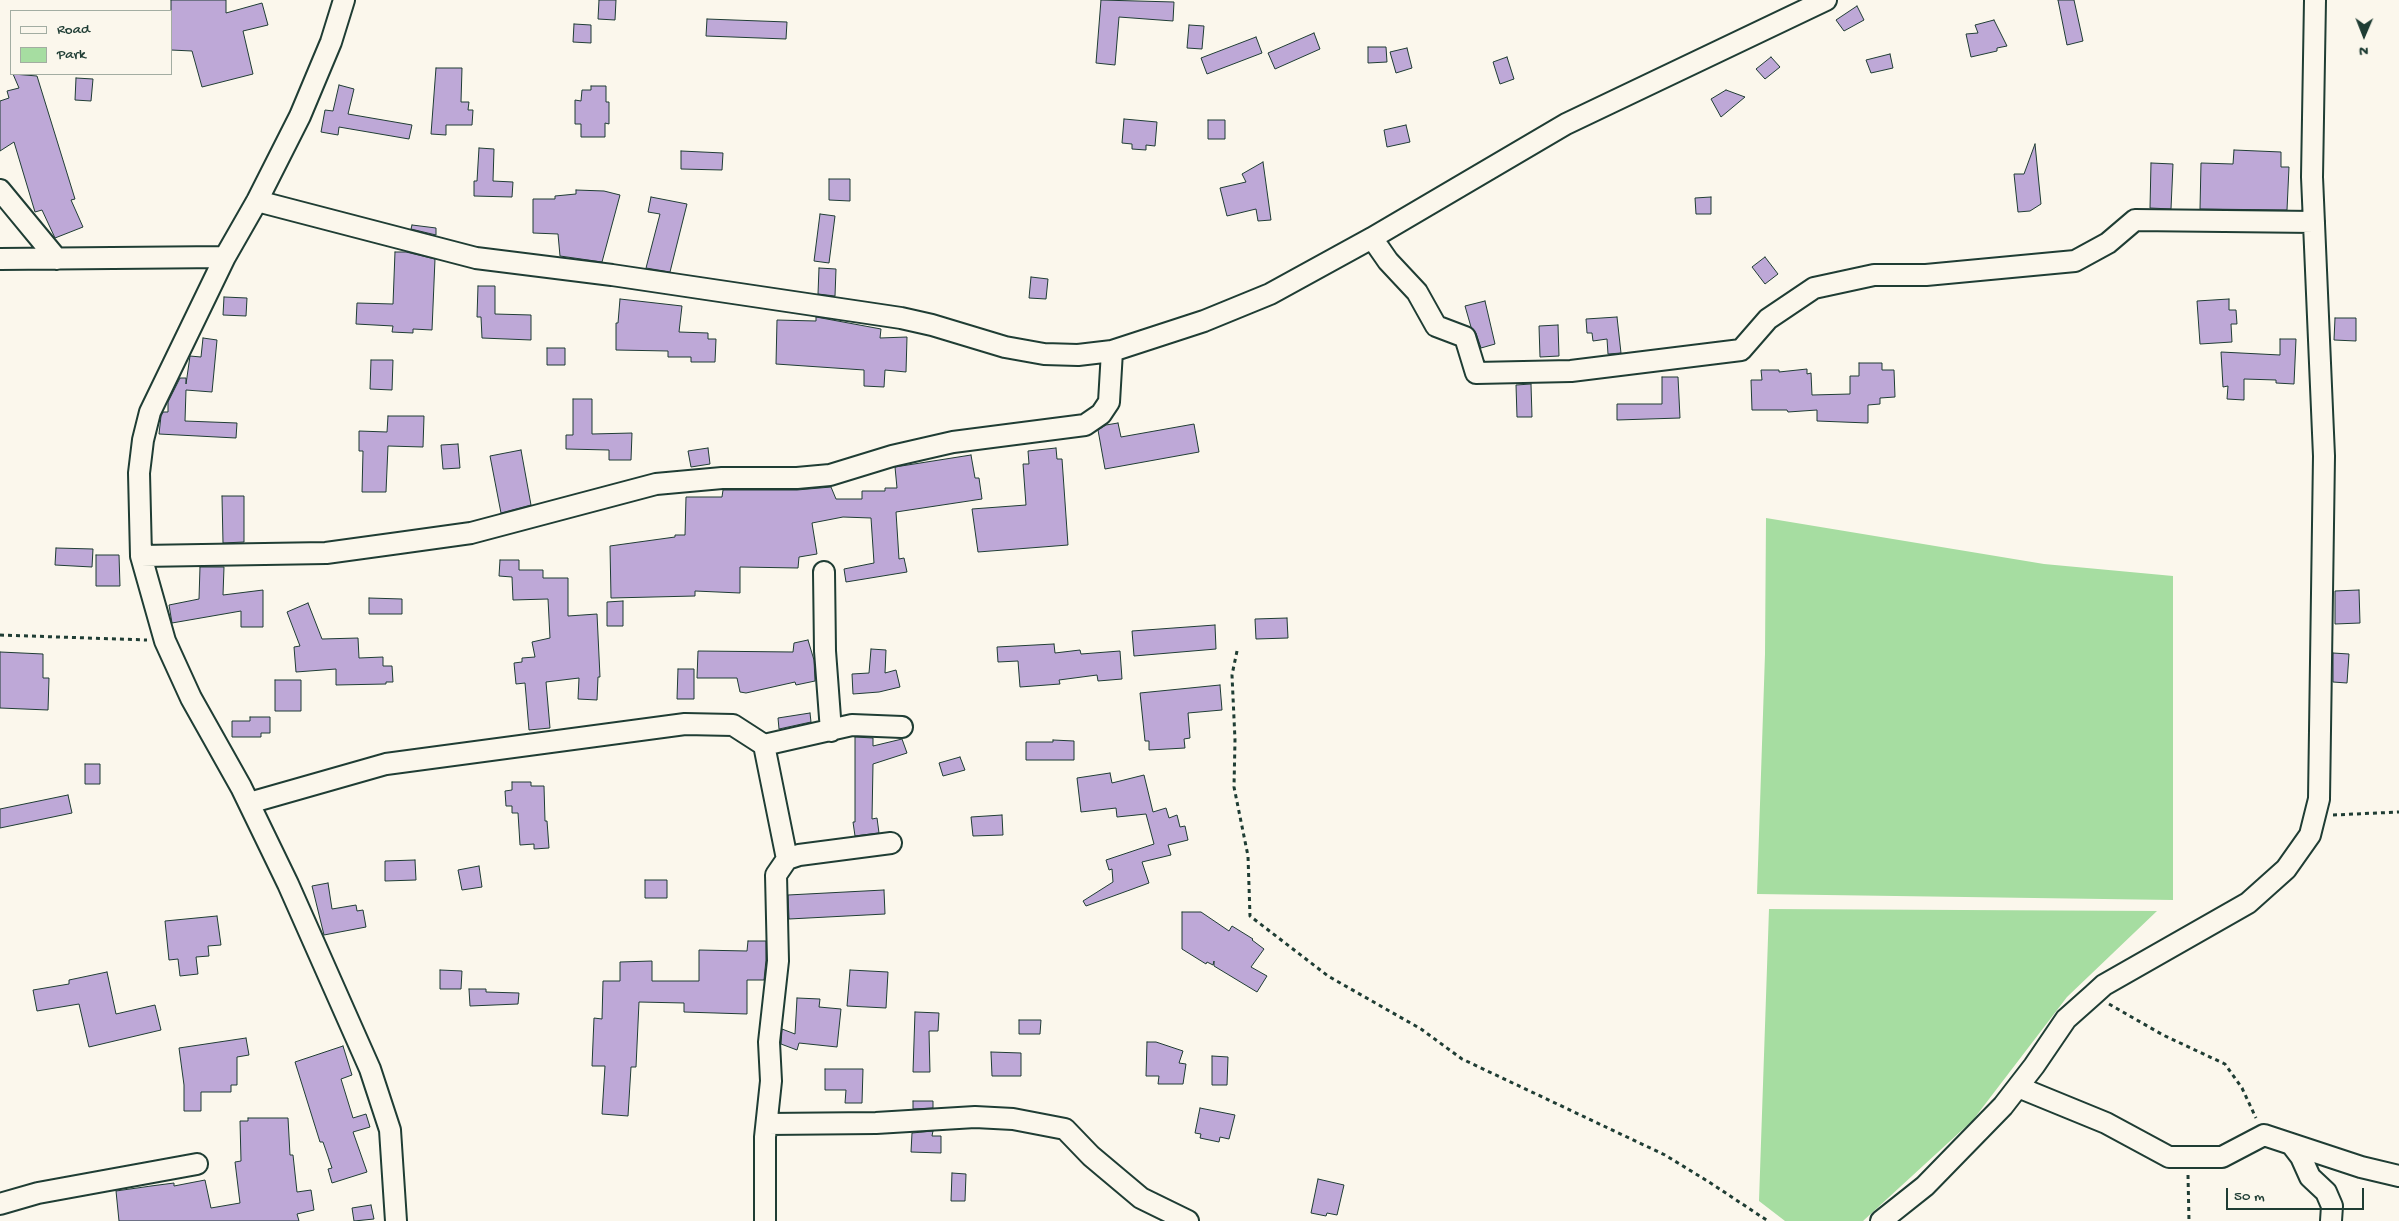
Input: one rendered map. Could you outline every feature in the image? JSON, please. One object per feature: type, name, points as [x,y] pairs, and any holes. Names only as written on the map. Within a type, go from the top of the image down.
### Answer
[{"type":"street","points":[[344,0],[331,42],[300,116],[257,201],[225,257],[150,412],[138,473],[141,556],[165,641],[191,698],[249,803],[335,987],[381,1098],[390,1130],[396,1221]]},
{"type":"street","points":[[257,201],[476,258],[651,280],[901,318],[932,324],[1005,347],[1044,354],[1078,355],[1112,351],[1204,321],[1270,294],[1372,238],[1566,124],[1826,0]]},
{"type":"street","points":[[1881,1221],[1924,1186],[2003,1106],[2066,1019],[2093,994],[2104,985],[2248,903],[2286,869],[2310,835],[2319,799],[2324,456],[2312,177],[2315,0]]},
{"type":"street","points":[[0,190],[57,259]]},
{"type":"street","points":[[1372,238],[1388,261],[1417,292],[1436,326],[1465,338],[1476,374],[1571,371],[1741,350],[1768,319],[1814,288],[1874,275],[1926,275],[2075,261],[2108,243],[2135,220],[2314,222]]},
{"type":"street","points":[[0,259],[225,257]]},
{"type":"street","points":[[141,556],[326,553],[472,533],[656,484],[722,478],[797,478],[830,475],[892,456],[954,442],[1085,425],[1101,414],[1109,402],[1112,351]]},
{"type":"street","points":[[824,572],[825,651],[831,731]]},
{"type":"street","points":[[249,803],[386,764],[685,724],[733,725],[764,745],[852,725],[902,727]]},
{"type":"street","points":[[764,745],[787,859]]},
{"type":"street","points":[[765,1221],[767,1124],[771,1081],[769,1042],[778,961],[776,875],[787,859],[799,855],[891,843]]},
{"type":"street","points":[[2018,1087],[2106,1123],[2169,1157],[2222,1158],[2264,1134],[2361,1167],[2399,1176]]},
{"type":"street","points":[[767,1124],[876,1123],[975,1117],[1013,1119],[1065,1129],[1091,1156],[1142,1198],[1188,1221]]},
{"type":"street","points":[[2291,1144],[2301,1157],[2310,1177],[2326,1192],[2332,1206],[2331,1221]]},
{"type":"street","points":[[0,1204],[38,1192],[196,1164]]},
{"type":"path","points":[[0,635],[165,641]]},
{"type":"path","points":[[1237,651],[1232,675],[1235,740],[1234,787],[1248,856],[1250,916],[1328,976],[1421,1029],[1462,1059],[1664,1155],[1768,1221]]},
{"type":"path","points":[[2315,816],[2399,812]]},
{"type":"path","points":[[2093,994],[2163,1035],[2225,1064],[2242,1088],[2264,1134]]},
{"type":"path","points":[[2188,1157],[2189,1221]]},
{"type":"green space","points":[[1766,518],[2044,564],[2173,576],[2173,900],[1757,894],[1765,654]]},
{"type":"green space","points":[[1769,909],[2157,911],[2067,997],[1973,1120],[1863,1221],[1785,1221],[1759,1201]]},
{"type":"building","points":[[171,0],[226,0],[226,13],[262,3],[268,25],[243,31],[253,74],[202,87],[192,51],[172,50]]},
{"type":"building","points":[[599,0],[616,0],[615,20],[598,19]]},
{"type":"building","points":[[1101,0],[1174,2],[1173,21],[1119,17],[1115,65],[1096,63]]},
{"type":"building","points":[[2058,0],[2074,0],[2083,41],[2067,45]]},
{"type":"building","points":[[1857,6],[1864,20],[1844,31],[1836,20]]},
{"type":"building","points":[[707,19],[787,22],[786,39],[706,36]]},
{"type":"building","points":[[1994,20],[2007,46],[1997,48],[1997,51],[1971,57],[1966,34],[1978,33],[1975,25]]},
{"type":"building","points":[[574,24],[591,25],[591,43],[573,42]]},
{"type":"building","points":[[1189,25],[1204,26],[1202,49],[1187,48]]},
{"type":"building","points":[[1314,33],[1320,49],[1275,69],[1268,53]]},
{"type":"building","points":[[1256,37],[1262,53],[1207,74],[1201,58]]},
{"type":"building","points":[[1368,47],[1386,47],[1387,62],[1368,63]]},
{"type":"building","points":[[1407,48],[1412,68],[1396,73],[1390,52]]},
{"type":"building","points":[[1890,54],[1893,68],[1871,73],[1866,60]]},
{"type":"building","points":[[1507,57],[1514,79],[1500,84],[1493,62]]},
{"type":"building","points":[[1771,57],[1780,67],[1765,79],[1756,69]]},
{"type":"building","points":[[436,68],[462,68],[461,102],[469,102],[468,110],[473,110],[472,125],[446,125],[446,135],[431,134]]},
{"type":"building","points":[[13,75],[37,76],[75,199],[71,200],[83,227],[55,238],[42,210],[35,212],[14,142],[0,151],[0,101],[9,98],[7,91],[19,88]]},
{"type":"building","points":[[76,78],[93,79],[91,101],[75,100]]},
{"type":"building","points":[[339,85],[354,89],[348,114],[412,125],[409,139],[339,127],[338,135],[321,132],[325,110],[333,111]]},
{"type":"building","points":[[591,86],[606,86],[606,102],[609,102],[609,124],[605,123],[605,137],[581,137],[581,124],[575,124],[575,100],[581,101],[582,90],[591,90]]},
{"type":"building","points":[[1726,90],[1745,97],[1721,117],[1711,99]]},
{"type":"building","points":[[1124,119],[1157,122],[1155,146],[1146,145],[1146,150],[1132,149],[1132,144],[1122,143]]},
{"type":"building","points":[[1208,120],[1225,120],[1225,139],[1208,139]]},
{"type":"building","points":[[1406,125],[1410,142],[1387,147],[1384,130]]},
{"type":"building","points":[[2035,144],[2041,204],[2030,211],[2018,212],[2014,174],[2024,174]]},
{"type":"building","points":[[479,148],[494,149],[493,181],[513,182],[512,197],[474,196],[474,181],[477,181]]},
{"type":"building","points":[[2234,150],[2281,152],[2281,167],[2289,167],[2287,210],[2200,209],[2201,163],[2233,164]]},
{"type":"building","points":[[681,151],[723,153],[722,170],[681,169]]},
{"type":"building","points":[[1263,162],[1271,220],[1258,221],[1256,209],[1227,216],[1220,188],[1246,182],[1242,174]]},
{"type":"building","points":[[2151,163],[2173,164],[2171,209],[2150,208]]},
{"type":"building","points":[[829,179],[850,179],[850,201],[829,200]]},
{"type":"building","points":[[576,190],[604,191],[620,195],[602,262],[560,256],[558,234],[533,233],[533,199],[555,199],[555,196],[576,194]]},
{"type":"building","points":[[651,197],[687,204],[670,272],[646,268],[660,214],[648,212]]},
{"type":"building","points":[[1711,197],[1711,214],[1696,214],[1695,198]]},
{"type":"building","points":[[820,214],[835,216],[829,263],[814,261]]},
{"type":"building","points":[[412,225],[436,228],[436,235],[411,229]]},
{"type":"building","points":[[395,252],[406,252],[435,259],[432,330],[413,329],[413,333],[392,332],[393,326],[356,324],[357,303],[393,304]]},
{"type":"building","points":[[1765,257],[1778,274],[1765,284],[1752,267]]},
{"type":"building","points":[[819,268],[836,269],[835,296],[818,294]]},
{"type":"building","points":[[1031,277],[1048,279],[1046,299],[1029,298]]},
{"type":"building","points":[[478,286],[495,286],[495,314],[531,315],[531,340],[482,338],[481,317],[477,317]]},
{"type":"building","points":[[224,297],[247,298],[246,316],[223,315]]},
{"type":"building","points":[[620,299],[682,306],[679,332],[708,333],[708,339],[716,339],[715,362],[691,362],[691,357],[668,357],[668,351],[616,350],[616,323],[618,323]]},
{"type":"building","points":[[2229,299],[2229,310],[2236,310],[2237,324],[2231,324],[2232,342],[2200,344],[2197,301]]},
{"type":"building","points":[[1485,301],[1495,344],[1481,348],[1476,333],[1471,327],[1465,306]]},
{"type":"building","points":[[816,317],[881,329],[880,338],[907,337],[906,372],[885,370],[884,387],[864,386],[864,370],[776,364],[777,320],[816,321]]},
{"type":"building","points":[[1617,317],[1621,353],[1608,354],[1607,339],[1593,341],[1592,333],[1587,333],[1586,319]]},
{"type":"building","points":[[2335,318],[2356,318],[2356,341],[2334,340]]},
{"type":"building","points":[[1558,325],[1559,356],[1540,357],[1539,326]]},
{"type":"building","points":[[203,338],[217,340],[212,392],[186,390],[185,421],[237,423],[236,438],[159,434],[161,416],[163,412],[168,412],[168,402],[180,378],[186,378],[186,384],[190,356],[201,357]]},
{"type":"building","points":[[2280,339],[2296,339],[2294,384],[2276,383],[2276,380],[2244,379],[2244,400],[2227,399],[2228,386],[2223,387],[2221,352],[2280,355]]},
{"type":"building","points":[[547,348],[565,348],[565,365],[547,365]]},
{"type":"building","points":[[371,360],[393,360],[392,390],[370,389]]},
{"type":"building","points":[[1859,363],[1882,363],[1882,370],[1894,370],[1895,397],[1880,398],[1880,404],[1868,405],[1868,423],[1817,421],[1817,410],[1788,412],[1787,410],[1752,410],[1751,380],[1762,380],[1761,370],[1779,370],[1779,372],[1807,369],[1807,374],[1811,373],[1812,395],[1850,394],[1850,376],[1859,376]]},
{"type":"building","points":[[1662,377],[1678,377],[1680,418],[1617,420],[1617,404],[1662,404]]},
{"type":"building","points":[[1531,384],[1532,417],[1517,417],[1516,385]]},
{"type":"building","points":[[573,399],[592,399],[592,434],[632,433],[631,460],[609,460],[609,450],[566,449],[566,435],[573,435]]},
{"type":"building","points":[[388,416],[424,416],[423,447],[388,446],[386,492],[362,492],[363,451],[359,451],[359,431],[387,432]]},
{"type":"building","points":[[1118,423],[1121,437],[1194,424],[1199,452],[1105,469],[1098,430],[1106,425]]},
{"type":"building","points":[[458,444],[460,468],[443,469],[441,445]]},
{"type":"building","points":[[708,448],[710,464],[691,467],[688,451]]},
{"type":"building","points":[[1056,448],[1057,459],[1062,459],[1068,545],[978,552],[972,509],[1026,505],[1023,464],[1029,464],[1028,451]]},
{"type":"building","points":[[521,450],[531,505],[501,513],[490,456]]},
{"type":"building","points":[[971,455],[975,478],[979,478],[982,499],[896,512],[899,559],[904,558],[907,572],[846,582],[844,569],[874,563],[871,518],[843,517],[812,523],[817,554],[799,557],[798,568],[740,567],[740,593],[695,591],[695,596],[611,598],[610,546],[685,535],[686,497],[722,497],[723,490],[797,490],[831,487],[836,499],[862,499],[862,491],[885,491],[885,488],[897,488],[895,467]]},
{"type":"building","points":[[222,496],[244,496],[244,542],[223,543]]},
{"type":"building","points":[[56,548],[93,549],[92,567],[55,565]]},
{"type":"building","points":[[96,555],[119,555],[120,586],[96,586]]},
{"type":"building","points":[[500,560],[519,560],[519,570],[543,570],[543,578],[568,578],[568,616],[597,614],[600,677],[598,677],[597,700],[578,699],[579,678],[546,682],[550,728],[529,730],[525,683],[516,684],[514,663],[522,662],[522,658],[535,657],[532,642],[550,638],[548,599],[513,600],[512,577],[499,576]]},
{"type":"building","points":[[200,567],[224,567],[223,595],[263,590],[263,627],[241,627],[241,611],[172,623],[169,605],[199,599]]},
{"type":"building","points":[[2359,590],[2360,623],[2335,624],[2335,591]]},
{"type":"building","points":[[369,598],[402,599],[402,614],[369,614]]},
{"type":"building","points":[[623,601],[623,626],[607,626],[607,602]]},
{"type":"building","points":[[308,603],[322,639],[358,638],[359,658],[383,657],[383,666],[392,666],[393,682],[386,682],[386,684],[336,685],[336,669],[296,672],[294,647],[300,646],[287,612]]},
{"type":"building","points":[[1287,618],[1288,638],[1256,639],[1255,619]]},
{"type":"building","points":[[1215,625],[1216,649],[1134,656],[1132,631]]},
{"type":"building","points":[[808,640],[814,660],[815,681],[796,685],[795,682],[746,693],[740,692],[737,678],[697,678],[698,651],[793,652],[794,643]]},
{"type":"building","points":[[1054,644],[1055,653],[1080,650],[1081,654],[1120,651],[1122,679],[1098,681],[1097,675],[1059,680],[1060,684],[1020,687],[1018,661],[998,662],[997,647]]},
{"type":"building","points":[[871,649],[886,650],[885,673],[896,670],[900,687],[879,692],[853,694],[852,674],[869,673]]},
{"type":"building","points":[[0,652],[43,654],[43,678],[49,678],[48,710],[0,708]]},
{"type":"building","points":[[2333,653],[2349,654],[2347,683],[2333,682]]},
{"type":"building","points":[[678,669],[694,669],[694,699],[677,699]]},
{"type":"building","points":[[275,680],[301,680],[301,711],[275,711]]},
{"type":"building","points":[[1220,685],[1222,710],[1188,713],[1190,738],[1184,739],[1185,748],[1149,750],[1149,741],[1145,741],[1140,693]]},
{"type":"building","points":[[810,713],[811,722],[779,729],[778,718]]},
{"type":"building","points":[[250,717],[270,717],[270,733],[261,733],[261,737],[232,737],[232,721],[250,721]]},
{"type":"building","points":[[855,737],[873,738],[873,746],[902,739],[907,753],[873,764],[872,819],[877,818],[879,833],[855,836],[853,822],[855,822]]},
{"type":"building","points":[[1053,740],[1074,741],[1074,760],[1026,760],[1026,742],[1053,742]]},
{"type":"building","points":[[960,757],[965,770],[943,776],[939,763]]},
{"type":"building","points":[[85,764],[100,764],[100,784],[85,784]]},
{"type":"building","points":[[1110,773],[1112,783],[1144,775],[1153,812],[1166,808],[1169,818],[1177,815],[1180,827],[1185,826],[1188,840],[1168,845],[1171,855],[1142,862],[1149,883],[1086,906],[1083,901],[1113,882],[1112,869],[1109,870],[1106,860],[1154,844],[1146,814],[1117,817],[1116,808],[1081,812],[1077,778]]},
{"type":"building","points":[[512,782],[531,782],[531,786],[544,786],[545,821],[547,821],[549,848],[534,849],[534,844],[520,845],[518,813],[512,813],[512,806],[506,806],[505,791],[512,790]]},
{"type":"building","points":[[68,795],[72,813],[0,828],[0,809]]},
{"type":"building","points":[[1002,815],[1003,835],[973,836],[971,817]]},
{"type":"building","points":[[415,860],[416,880],[385,881],[385,861]]},
{"type":"building","points":[[479,866],[482,887],[462,890],[458,870]]},
{"type":"building","points":[[645,880],[667,880],[667,898],[645,898]]},
{"type":"building","points":[[328,883],[332,909],[356,905],[357,911],[363,910],[366,927],[324,935],[312,886]]},
{"type":"building","points":[[884,890],[885,914],[789,919],[788,895]]},
{"type":"building","points":[[1182,912],[1201,912],[1229,931],[1232,926],[1253,939],[1264,949],[1251,967],[1267,976],[1257,992],[1214,966],[1214,961],[1213,965],[1207,962],[1206,964],[1182,949]]},
{"type":"building","points":[[217,916],[221,945],[208,946],[209,956],[196,957],[198,974],[180,976],[178,959],[169,960],[165,921]]},
{"type":"building","points":[[748,941],[766,941],[766,960],[764,980],[747,980],[747,1014],[684,1012],[684,1003],[639,1002],[636,1067],[631,1067],[628,1116],[602,1114],[605,1066],[592,1066],[594,1018],[602,1019],[603,981],[620,981],[620,962],[652,961],[652,981],[699,981],[699,950],[747,951]]},
{"type":"building","points":[[440,970],[462,971],[461,989],[440,989]]},
{"type":"building","points":[[850,970],[888,972],[886,1008],[847,1006]]},
{"type":"building","points":[[107,972],[116,1014],[155,1005],[161,1030],[89,1047],[79,1004],[37,1011],[33,990],[69,984],[69,980]]},
{"type":"building","points":[[469,989],[486,989],[486,992],[519,993],[518,1004],[470,1006]]},
{"type":"building","points":[[797,998],[820,999],[819,1007],[841,1009],[837,1047],[799,1043],[797,1050],[781,1044],[782,1029],[795,1034]]},
{"type":"building","points":[[915,1012],[939,1013],[938,1031],[929,1031],[930,1072],[913,1072]]},
{"type":"building","points":[[1019,1020],[1041,1020],[1040,1034],[1019,1034]]},
{"type":"building","points":[[246,1038],[249,1055],[237,1057],[237,1085],[231,1085],[231,1092],[201,1092],[201,1111],[184,1111],[184,1085],[179,1048]]},
{"type":"building","points":[[1147,1042],[1156,1042],[1183,1051],[1179,1063],[1186,1064],[1183,1084],[1158,1084],[1159,1076],[1146,1076]]},
{"type":"building","points":[[343,1046],[352,1075],[341,1079],[353,1118],[366,1114],[370,1127],[353,1132],[367,1172],[332,1183],[328,1169],[332,1168],[323,1142],[320,1142],[295,1062]]},
{"type":"building","points":[[991,1052],[1021,1053],[1021,1076],[992,1076]]},
{"type":"building","points":[[1212,1056],[1228,1057],[1227,1085],[1212,1085]]},
{"type":"building","points":[[825,1069],[863,1069],[862,1103],[845,1103],[846,1090],[825,1090]]},
{"type":"building","points":[[913,1101],[933,1101],[933,1108],[913,1109]]},
{"type":"building","points":[[1200,1108],[1235,1115],[1229,1139],[1220,1137],[1219,1142],[1200,1138],[1201,1134],[1195,1133]]},
{"type":"building","points":[[248,1118],[288,1118],[290,1155],[293,1155],[297,1192],[311,1190],[314,1210],[297,1214],[299,1221],[119,1221],[116,1191],[174,1183],[174,1186],[205,1180],[211,1208],[240,1203],[235,1162],[241,1161],[240,1121],[248,1121]]},
{"type":"building","points":[[933,1131],[932,1136],[941,1136],[941,1153],[911,1152],[912,1133]]},
{"type":"building","points":[[952,1173],[966,1174],[965,1201],[951,1201]]},
{"type":"building","points":[[1318,1179],[1344,1185],[1337,1215],[1327,1213],[1326,1216],[1311,1213]]},
{"type":"building","points":[[371,1205],[374,1219],[354,1221],[352,1208]]}]
